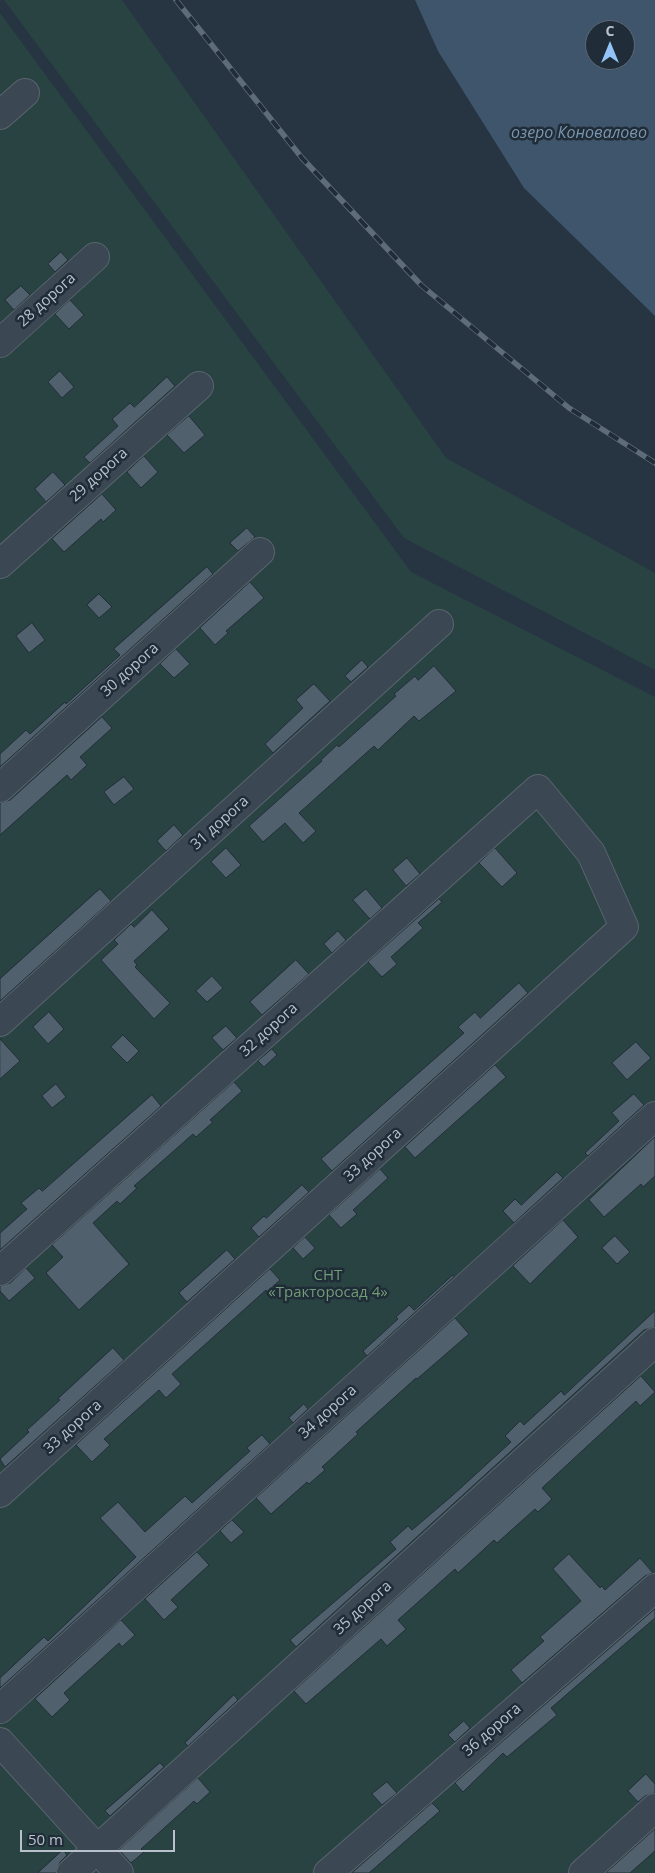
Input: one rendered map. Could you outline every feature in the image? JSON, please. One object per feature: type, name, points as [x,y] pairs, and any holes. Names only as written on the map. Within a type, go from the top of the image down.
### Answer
[{"type":"street","points":[[0,115],[25,92]]},
{"type":"street","name":"28 дорога","points":[[0,343],[95,257]]},
{"type":"street","name":"29 дорога","points":[[0,564],[198,386]]},
{"type":"street","name":"30 дорога","points":[[0,788],[260,552]]},
{"type":"street","name":"31 дорога","points":[[0,1022],[439,624]]},
{"type":"street","name":"32 дорога","points":[[0,1270],[538,789]]},
{"type":"street","name":"33 дорога","points":[[0,1493],[624,927],[591,853],[538,789]]},
{"type":"street","name":"34 дорога","points":[[0,1709],[655,1116]]},
{"type":"street","name":"35 дорога","points":[[71,1873],[655,1342]]},
{"type":"street","name":"36 дорога","points":[[328,1873],[655,1588]]},
{"type":"street","points":[[0,1742],[119,1873]]},
{"type":"street","points":[[583,1873],[655,1808]]},
{"type":"green space","points":[[4,0],[122,0],[446,458],[655,573],[655,670],[404,538]]},
{"type":"green space","name":"СНТ «Тракторосад 4»","points":[[0,13],[411,572],[655,697],[655,1873],[0,1873]]},
{"type":"water","name":"озеро Коновалово","points":[[415,0],[655,0],[655,316],[524,188],[438,51]]},
{"type":"building","points":[[61,252],[68,260],[55,272],[48,264]]},
{"type":"building","points":[[21,286],[30,295],[14,310],[5,300]]},
{"type":"building","points":[[70,300],[84,315],[69,329],[55,314]]},
{"type":"building","points":[[60,371],[74,387],[62,398],[48,382]]},
{"type":"building","points":[[167,377],[175,386],[90,463],[84,457],[118,426],[112,419],[130,403],[134,407]]},
{"type":"building","points":[[189,416],[205,435],[184,453],[167,435]]},
{"type":"building","points":[[144,456],[158,472],[141,488],[127,472]]},
{"type":"building","points":[[53,472],[65,485],[46,502],[35,489]]},
{"type":"building","points":[[102,494],[116,510],[103,522],[101,519],[64,552],[52,539]]},
{"type":"building","points":[[247,528],[255,537],[238,551],[230,543]]},
{"type":"building","points":[[207,567],[213,574],[0,767],[0,754],[26,730],[30,734],[65,702],[66,704],[120,655],[114,649]]},
{"type":"building","points":[[250,582],[264,598],[226,631],[228,633],[215,645],[200,628]]},
{"type":"building","points":[[99,594],[112,607],[99,618],[87,605]]},
{"type":"building","points":[[32,623],[45,640],[29,653],[16,636]]},
{"type":"building","points":[[176,649],[190,664],[174,678],[160,664]]},
{"type":"building","points":[[362,660],[368,667],[351,682],[345,676]]},
{"type":"building","points":[[434,666],[456,691],[419,721],[414,716],[378,750],[374,746],[299,813],[316,831],[303,843],[285,823],[263,842],[249,826],[322,761],[337,745],[339,747],[396,696],[394,694],[415,676],[418,680]]},
{"type":"building","points":[[314,684],[330,701],[273,753],[265,744],[303,708],[296,700]]},
{"type":"building","points":[[102,717],[112,728],[80,757],[87,765],[71,780],[67,775],[0,835],[0,803],[10,800]]},
{"type":"building","points":[[124,777],[134,789],[114,805],[104,792]]},
{"type":"building","points":[[174,825],[183,835],[166,851],[157,841]]},
{"type":"building","points":[[226,848],[241,865],[226,878],[211,862]]},
{"type":"building","points":[[495,848],[517,873],[502,887],[479,863]]},
{"type":"building","points":[[407,858],[420,874],[406,886],[393,870]]},
{"type":"building","points":[[100,889],[111,901],[0,1001],[0,979]]},
{"type":"building","points":[[366,889],[382,908],[370,919],[353,900]]},
{"type":"building","points":[[439,899],[442,902],[418,923],[423,928],[391,957],[397,964],[382,977],[368,962]]},
{"type":"building","points":[[152,910],[169,929],[134,961],[137,965],[135,967],[170,1003],[154,1019],[101,960],[118,944],[114,940],[131,924],[134,927]]},
{"type":"building","points":[[338,931],[346,940],[332,953],[324,944]]},
{"type":"building","points":[[296,960],[309,974],[262,1015],[250,1002]]},
{"type":"building","points":[[212,976],[223,988],[207,1002],[196,991]]},
{"type":"building","points":[[519,983],[528,993],[332,1171],[321,1159],[464,1033],[458,1027],[475,1012],[480,1018]]},
{"type":"building","points":[[49,1012],[64,1029],[48,1044],[33,1027]]},
{"type":"building","points":[[226,1026],[237,1038],[223,1050],[212,1038]]},
{"type":"building","points":[[123,1035],[139,1051],[127,1063],[111,1047]]},
{"type":"building","points":[[0,1039],[20,1061],[0,1079]]},
{"type":"building","points":[[636,1042],[651,1058],[627,1080],[612,1063]]},
{"type":"building","points":[[272,1049],[277,1055],[264,1067],[258,1061]]},
{"type":"building","points":[[495,1065],[506,1077],[415,1158],[405,1147]]},
{"type":"building","points":[[234,1082],[242,1091],[210,1120],[213,1122],[196,1137],[193,1134],[134,1186],[137,1188],[120,1204],[117,1201],[93,1223],[129,1264],[79,1310],[46,1273],[63,1257],[52,1245]]},
{"type":"building","points":[[56,1084],[66,1097],[52,1108],[42,1096]]},
{"type":"building","points":[[634,1094],[644,1105],[588,1156],[585,1153],[619,1121],[612,1113]]},
{"type":"building","points":[[152,1095],[161,1106],[0,1250],[0,1233],[27,1209],[21,1203],[39,1188],[42,1191]]},
{"type":"building","points":[[655,1137],[655,1176],[643,1187],[641,1184],[604,1217],[589,1200]]},
{"type":"building","points":[[380,1169],[388,1178],[353,1210],[357,1214],[341,1228],[329,1215]]},
{"type":"building","points":[[557,1172],[563,1178],[514,1223],[503,1211],[515,1199],[521,1205]]},
{"type":"building","points":[[302,1185],[309,1192],[259,1237],[251,1228],[264,1216],[266,1218]]},
{"type":"building","points":[[563,1220],[578,1237],[530,1284],[513,1266]]},
{"type":"building","points":[[615,1236],[630,1252],[617,1264],[602,1248]]},
{"type":"building","points":[[305,1237],[315,1248],[303,1259],[293,1248]]},
{"type":"building","points":[[227,1250],[235,1259],[187,1302],[179,1293]]},
{"type":"building","points":[[26,1268],[35,1278],[9,1301],[0,1291],[0,1286],[10,1283]]},
{"type":"building","points":[[270,1269],[280,1280],[267,1292],[266,1290],[172,1374],[181,1384],[166,1398],[159,1390],[104,1439],[110,1445],[92,1462],[76,1445]]},
{"type":"building","points":[[453,1275],[454,1277],[367,1356],[363,1351],[398,1319],[396,1317],[409,1305],[414,1310]]},
{"type":"building","points":[[655,1311],[655,1327],[644,1330],[296,1647],[290,1640],[396,1549],[390,1542],[408,1526],[412,1530],[453,1495],[511,1442],[505,1436],[520,1421],[524,1425],[561,1391],[564,1395]]},
{"type":"building","points":[[455,1318],[469,1334],[356,1432],[358,1434],[322,1467],[325,1470],[309,1484],[307,1482],[271,1514],[256,1498]]},
{"type":"building","points":[[113,1348],[124,1360],[5,1467],[0,1459],[29,1432],[27,1430],[60,1400],[58,1399]]},
{"type":"building","points":[[641,1376],[655,1392],[640,1406],[636,1401],[542,1488],[552,1499],[538,1512],[535,1509],[497,1543],[494,1540],[458,1573],[455,1569],[398,1620],[406,1629],[387,1646],[381,1639],[306,1704],[294,1691]]},
{"type":"building","points":[[304,1404],[308,1409],[293,1423],[289,1418]]},
{"type":"building","points":[[262,1435],[270,1444],[0,1688],[0,1678],[44,1637],[48,1641],[136,1557],[100,1518],[118,1502],[145,1532],[185,1496],[192,1503],[250,1451],[247,1448]]},
{"type":"building","points":[[232,1520],[244,1532],[231,1543],[220,1531]]},
{"type":"building","points":[[197,1552],[209,1565],[171,1600],[178,1607],[164,1620],[145,1599]]},
{"type":"building","points":[[569,1554],[600,1588],[602,1586],[605,1590],[640,1558],[653,1573],[645,1576],[522,1683],[511,1670],[544,1641],[540,1637],[581,1601],[553,1569]]},
{"type":"building","points":[[655,1609],[655,1618],[551,1708],[557,1715],[507,1757],[503,1753],[463,1792],[455,1783]]},
{"type":"building","points":[[121,1620],[135,1635],[122,1647],[119,1643],[64,1693],[70,1700],[52,1717],[35,1699]]},
{"type":"building","points":[[234,1695],[238,1700],[188,1746],[185,1743]]},
{"type":"building","points":[[464,1721],[470,1728],[455,1742],[448,1735]]},
{"type":"building","points":[[160,1763],[164,1767],[110,1816],[105,1811]]},
{"type":"building","points":[[646,1774],[655,1784],[655,1793],[645,1796],[638,1802],[628,1791]]},
{"type":"building","points":[[198,1778],[210,1792],[197,1804],[194,1801],[141,1849],[144,1852],[131,1863],[119,1850]]},
{"type":"building","points":[[387,1782],[397,1793],[382,1805],[372,1794]]},
{"type":"building","points":[[432,1803],[440,1811],[369,1873],[352,1873]]},
{"type":"building","points":[[655,1829],[655,1851],[630,1873],[606,1873]]},
{"type":"building","points":[[63,1850],[67,1855],[60,1862],[56,1873],[38,1873]]},
{"type":"railway","points":[[176,0],[302,158],[421,285],[569,408],[655,463]]}]
